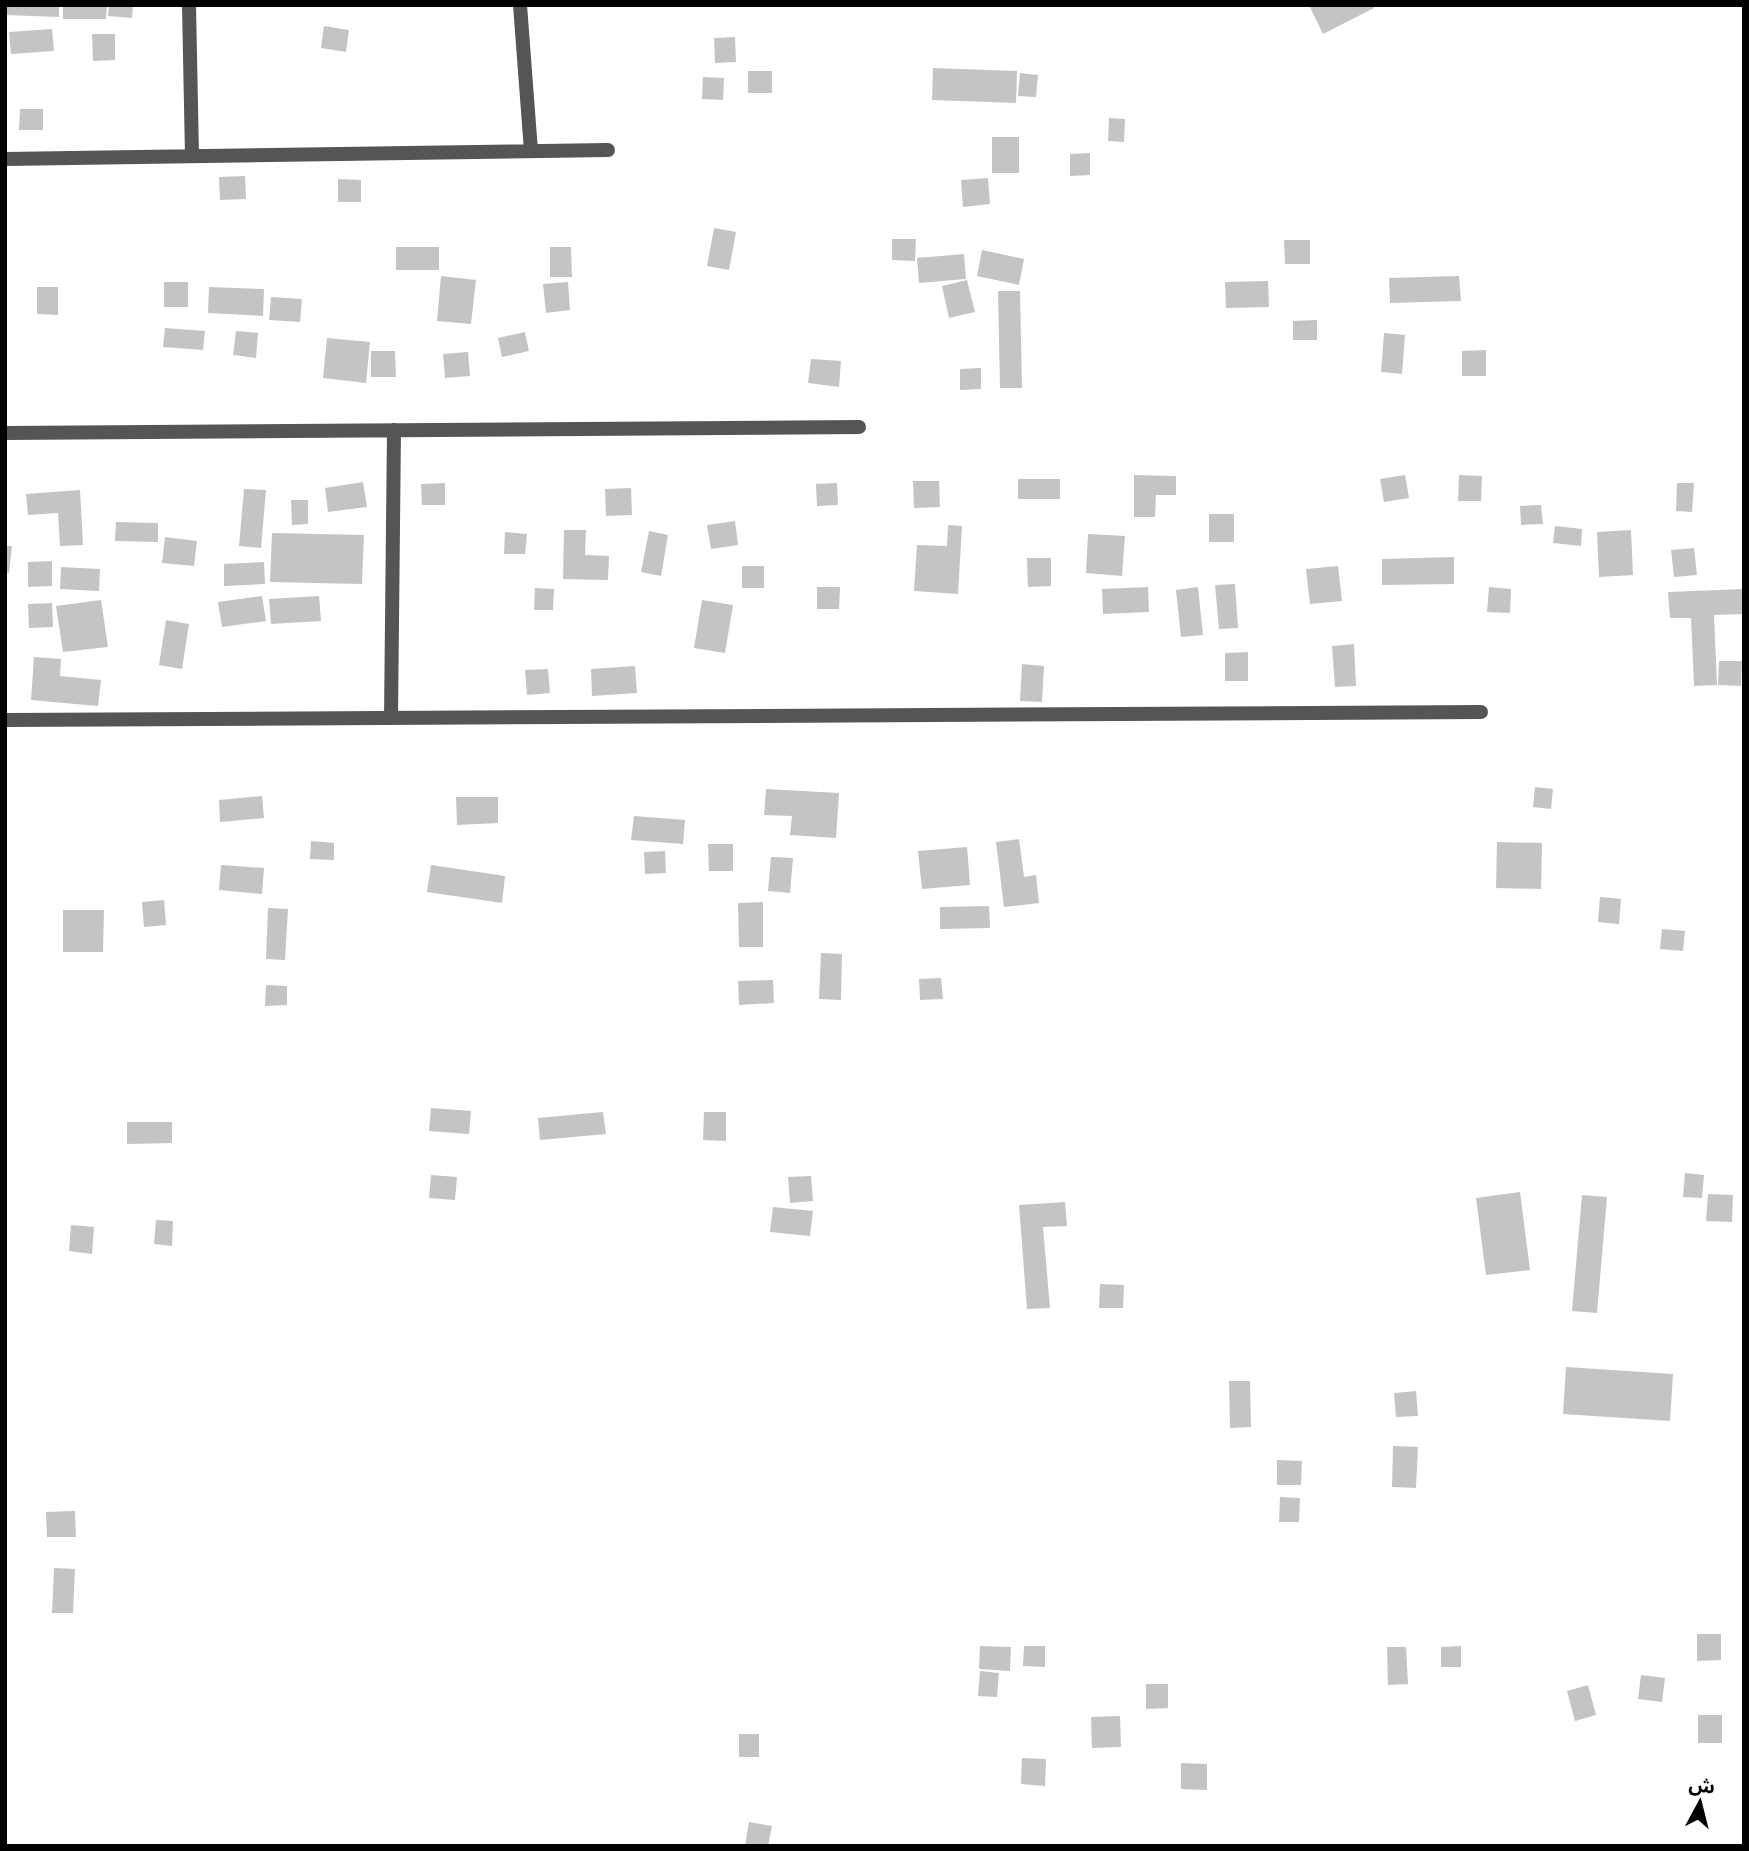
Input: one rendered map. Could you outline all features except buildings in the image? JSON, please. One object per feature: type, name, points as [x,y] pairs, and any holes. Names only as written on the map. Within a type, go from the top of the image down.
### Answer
[{"type":"street","points":[[189,5],[192,156]]},
{"type":"street","points":[[520,5],[531,151]]},
{"type":"street","points":[[5,159],[608,150]]},
{"type":"street","points":[[5,433],[859,427]]},
{"type":"street","points":[[391,718],[394,430]]},
{"type":"street","points":[[5,720],[1481,712]]}]
